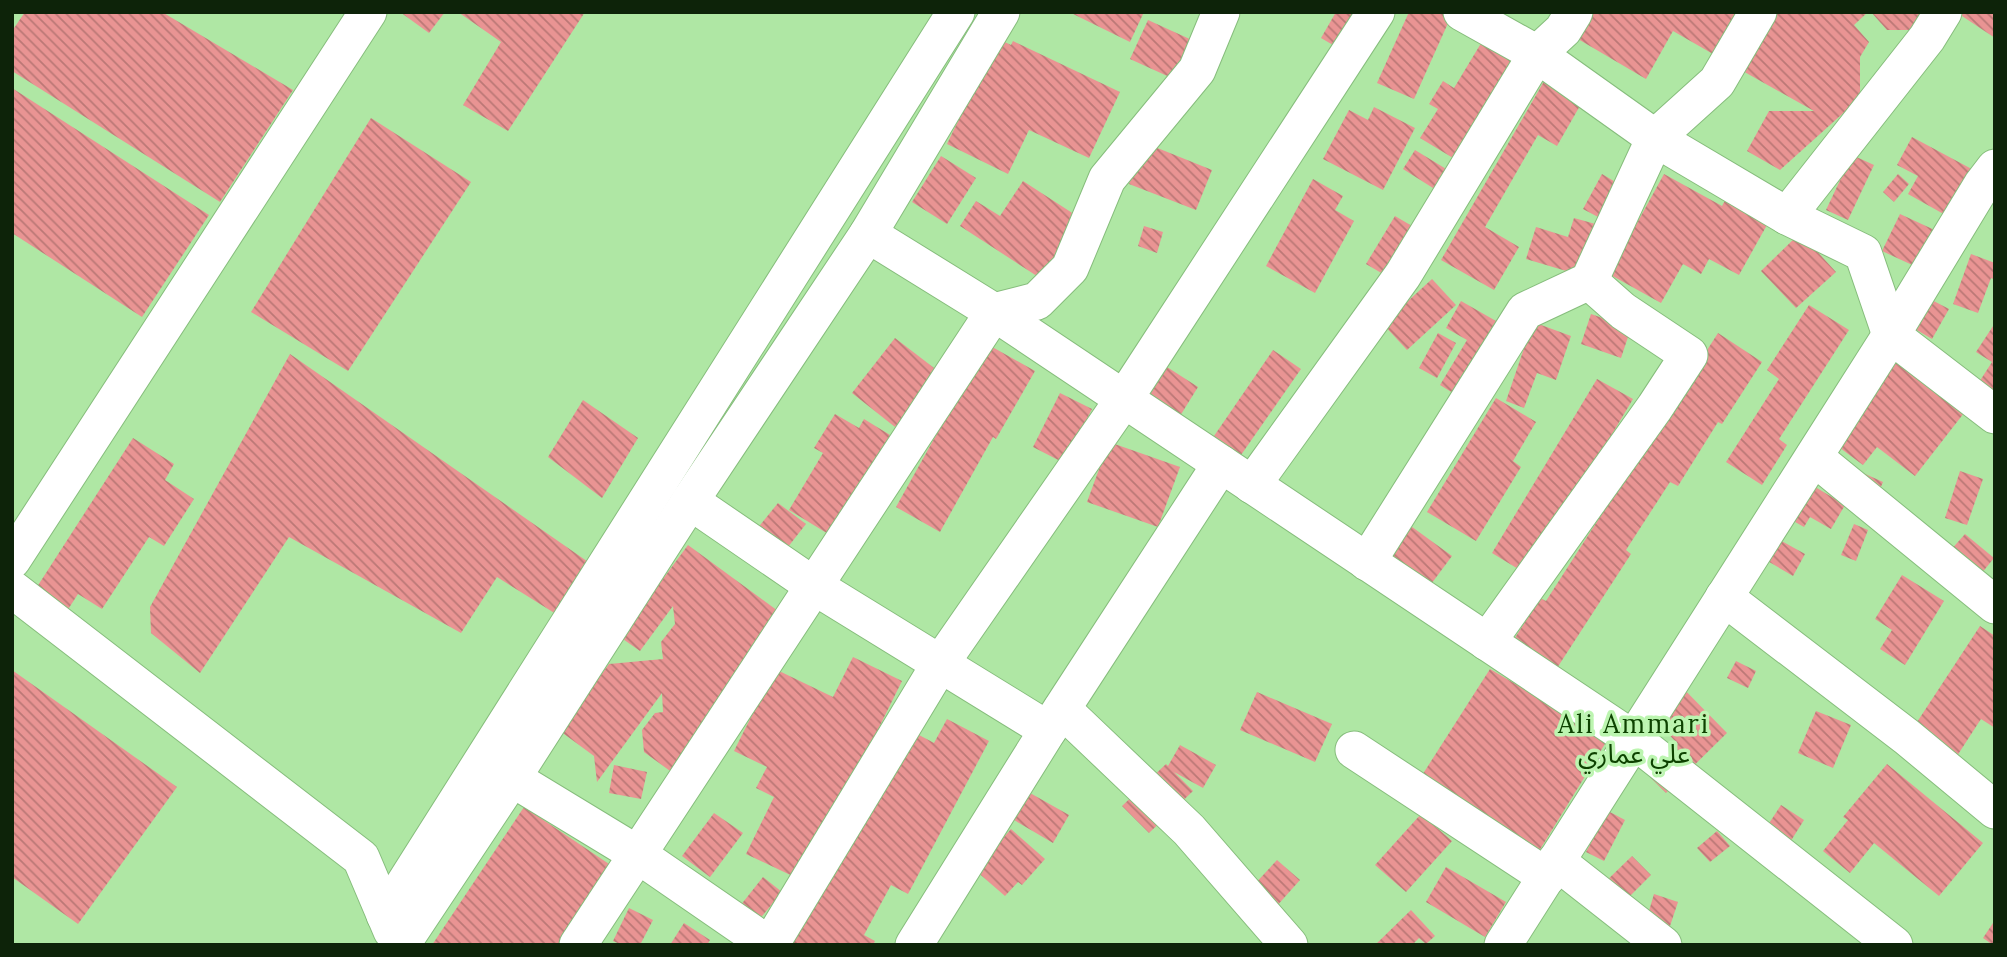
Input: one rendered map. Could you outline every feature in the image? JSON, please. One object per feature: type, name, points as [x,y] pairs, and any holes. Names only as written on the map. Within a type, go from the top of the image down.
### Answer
[{"type":"street","points":[[12,560],[368,12]]},
{"type":"street","points":[[394,935],[956,12]]},
{"type":"street","points":[[394,935],[512,778],[690,501],[868,234],[1001,12]]},
{"type":"street","points":[[578,945],[994,312],[1037,301],[1070,268],[1107,179],[1198,69],[1221,12]]},
{"type":"street","points":[[512,778],[637,853],[769,945],[940,664],[1124,399],[1376,12]]},
{"type":"street","points":[[1462,12],[1537,54],[1655,138],[1787,216],[1863,253],[1891,335],[1995,415]]},
{"type":"street","points":[[1252,485],[1403,275],[1537,54],[1563,30],[1574,12]]},
{"type":"street","points":[[1367,562],[1525,310],[1589,281],[1655,138],[1717,82],[1758,12]]},
{"type":"street","points":[[1787,216],[1927,38],[1943,12]]},
{"type":"street","points":[[1503,945],[1891,335],[1991,183]]},
{"type":"street","points":[[868,234],[994,312],[1634,740],[1894,945]]},
{"type":"street","points":[[1487,642],[1647,419],[1689,355],[1623,312],[1589,281]]},
{"type":"street","points":[[1814,457],[1995,605]]},
{"type":"street","points":[[915,944],[1055,720],[1221,464]]},
{"type":"street","points":[[690,501],[814,586],[940,664],[1055,720],[1189,830],[1289,945]]},
{"type":"street","points":[[12,589],[361,858],[394,935]]},
{"type":"street","points":[[1724,597],[1907,737],[1995,810]]},
{"type":"street","points":[[1354,750],[1551,869],[1662,945]]},
{"type":"building","points":[[25,12],[162,12],[293,90],[220,202],[12,71],[12,31]]},
{"type":"building","points":[[400,12],[445,12],[429,33]]},
{"type":"building","points":[[458,12],[585,12],[508,131],[463,105],[501,42]]},
{"type":"building","points":[[1069,12],[1144,12],[1130,42]]},
{"type":"building","points":[[1336,12],[1379,12],[1345,52],[1321,38]]},
{"type":"building","points":[[1409,12],[1453,12],[1414,99],[1377,83]]},
{"type":"building","points":[[1591,12],[1738,12],[1713,54],[1673,31],[1646,79],[1578,39],[1592,16],[1589,15]]},
{"type":"building","points":[[1774,12],[1868,12],[1854,25],[1869,42],[1860,57],[1860,98],[1780,170],[1747,151],[1769,111],[1814,111],[1741,70]]},
{"type":"building","points":[[1871,12],[1937,12],[1927,30],[1887,30]]},
{"type":"building","points":[[1956,12],[1995,12],[1995,38]]},
{"type":"building","points":[[1148,20],[1194,41],[1176,80],[1130,59]]},
{"type":"building","points":[[990,35],[1011,45],[1013,41],[1120,92],[1089,158],[1029,130],[1008,174],[947,144],[972,92]]},
{"type":"building","points":[[1483,40],[1518,62],[1458,161],[1420,138],[1438,109],[1429,104],[1443,81],[1454,88]]},
{"type":"building","points":[[1547,76],[1585,97],[1557,146],[1538,135],[1485,227],[1519,247],[1494,290],[1441,260]]},
{"type":"building","points":[[12,88],[209,215],[142,317],[12,233]]},
{"type":"building","points":[[1374,107],[1415,128],[1383,190],[1323,159],[1349,110],[1368,120]]},
{"type":"building","points":[[371,118],[471,182],[348,371],[251,312]]},
{"type":"building","points":[[1912,137],[1981,174],[1956,221],[1908,194],[1918,176],[1897,165]]},
{"type":"building","points":[[1145,143],[1212,170],[1196,210],[1129,184]]},
{"type":"building","points":[[1415,150],[1456,175],[1444,195],[1403,169]]},
{"type":"building","points":[[1852,155],[1874,165],[1848,220],[1826,210]]},
{"type":"building","points":[[941,156],[976,178],[947,224],[912,202]]},
{"type":"building","points":[[1602,174],[1617,183],[1598,217],[1583,209]]},
{"type":"building","points":[[1664,174],[1722,206],[1729,193],[1772,216],[1739,275],[1709,259],[1701,274],[1683,264],[1661,303],[1609,274]]},
{"type":"building","points":[[1898,174],[1909,184],[1894,202],[1883,192]]},
{"type":"building","points":[[1313,179],[1343,196],[1335,210],[1354,221],[1315,293],[1266,266]]},
{"type":"building","points":[[1023,181],[1080,218],[1040,278],[960,226],[976,201],[1000,216]]},
{"type":"building","points":[[1900,214],[1941,233],[1923,270],[1882,251]]},
{"type":"building","points":[[1395,216],[1412,226],[1383,274],[1366,264]]},
{"type":"building","points":[[1574,218],[1599,225],[1583,276],[1526,259],[1536,227],[1568,237]]},
{"type":"building","points":[[1144,226],[1163,232],[1157,253],[1138,246]]},
{"type":"building","points":[[1800,233],[1836,272],[1796,308],[1761,271]]},
{"type":"building","points":[[1971,254],[1995,263],[1995,280],[1991,278],[1978,313],[1953,304]]},
{"type":"building","points":[[1432,279],[1456,305],[1407,350],[1383,324]]},
{"type":"building","points":[[1926,297],[1949,309],[1932,339],[1910,326]]},
{"type":"building","points":[[1461,301],[1503,325],[1461,398],[1440,385],[1467,340],[1446,328]]},
{"type":"building","points":[[1809,305],[1849,330],[1779,439],[1787,445],[1762,485],[1726,462],[1779,379],[1767,370]]},
{"type":"building","points":[[1591,314],[1631,328],[1621,358],[1581,344]]},
{"type":"building","points":[[1533,322],[1571,336],[1556,380],[1537,373],[1524,408],[1506,401]]},
{"type":"building","points":[[1995,323],[1995,403],[1974,390],[1992,362],[1976,352]]},
{"type":"building","points":[[1438,333],[1456,343],[1437,378],[1419,368]]},
{"type":"building","points":[[1718,333],[1762,362],[1722,424],[1718,422],[1678,486],[1670,482],[1626,550],[1631,554],[1546,685],[1503,657],[1540,598],[1546,601]]},
{"type":"building","points":[[895,338],[938,371],[895,427],[852,393]]},
{"type":"building","points":[[987,344],[1035,371],[996,439],[993,437],[940,532],[896,507]]},
{"type":"building","points":[[1273,350],[1301,369],[1241,455],[1214,436]]},
{"type":"building","points":[[1888,351],[1964,413],[1915,476],[1877,447],[1863,465],[1832,442]]},
{"type":"building","points":[[290,354],[591,564],[556,614],[497,577],[461,633],[289,537],[200,673],[151,633],[150,607]]},
{"type":"building","points":[[1167,367],[1198,387],[1180,416],[1149,396]]},
{"type":"building","points":[[1597,379],[1633,399],[1528,575],[1492,553]]},
{"type":"building","points":[[1060,393],[1092,409],[1064,463],[1033,447]]},
{"type":"building","points":[[1496,398],[1536,422],[1513,461],[1521,467],[1476,541],[1427,512]]},
{"type":"building","points":[[583,400],[638,438],[602,498],[548,457]]},
{"type":"building","points":[[835,414],[859,428],[864,419],[890,435],[830,535],[789,510],[823,453],[814,448]]},
{"type":"building","points":[[133,438],[174,464],[165,480],[194,499],[164,546],[149,537],[102,609],[78,594],[67,611],[35,590]]},
{"type":"building","points":[[1109,442],[1180,467],[1158,527],[1087,502]]},
{"type":"building","points":[[1960,471],[1983,479],[1967,525],[1945,518]]},
{"type":"building","points":[[1863,473],[1883,482],[1875,500],[1855,491]]},
{"type":"building","points":[[1802,479],[1845,505],[1831,529],[1810,517],[1804,527],[1781,514]]},
{"type":"building","points":[[778,503],[806,524],[784,552],[756,530]]},
{"type":"building","points":[[1408,524],[1452,556],[1417,603],[1373,570]]},
{"type":"building","points":[[1854,524],[1868,530],[1856,561],[1841,555]]},
{"type":"building","points":[[1965,534],[1994,558],[1972,585],[1942,560]]},
{"type":"building","points":[[1771,535],[1805,554],[1793,576],[1759,556]]},
{"type":"building","points":[[688,545],[778,611],[748,651],[749,661],[677,776],[644,752],[642,730],[655,713],[663,712],[662,693],[597,782],[594,756],[560,731],[609,664],[663,659],[661,642],[675,624],[673,606],[640,651],[620,637]]},
{"type":"building","points":[[1902,575],[1944,601],[1905,665],[1880,649],[1892,630],[1875,619]]},
{"type":"building","points":[[1980,626],[1995,636],[1995,728],[1981,719],[1944,776],[1900,748]]},
{"type":"building","points":[[853,657],[902,681],[803,881],[746,854],[774,797],[756,788],[767,767],[734,751],[775,669],[833,697]]},
{"type":"building","points":[[1736,661],[1756,671],[1748,688],[1727,678]]},
{"type":"building","points":[[1490,669],[1608,739],[1536,856],[1419,780]]},
{"type":"building","points":[[12,670],[177,787],[78,924],[12,877]]},
{"type":"building","points":[[1674,679],[1727,733],[1666,793],[1647,774],[1678,744],[1643,708]]},
{"type":"building","points":[[1257,692],[1332,724],[1315,762],[1240,730]]},
{"type":"building","points":[[1816,711],[1851,725],[1833,768],[1798,753]]},
{"type":"building","points":[[947,719],[989,741],[908,894],[891,885],[864,935],[875,941],[873,945],[791,945],[906,728],[934,743]]},
{"type":"building","points":[[1180,745],[1216,765],[1203,788],[1174,772],[1193,791],[1149,833],[1122,806],[1166,764],[1168,766]]},
{"type":"building","points":[[1887,764],[1983,843],[1939,896],[1874,843],[1850,873],[1823,851],[1848,820],[1843,817]]},
{"type":"building","points":[[614,765],[647,772],[641,799],[609,793]]},
{"type":"building","points":[[1030,793],[1069,815],[1053,843],[1014,820]]},
{"type":"building","points":[[1781,805],[1804,820],[1787,847],[1764,831]]},
{"type":"building","points":[[524,807],[618,870],[568,945],[432,945]]},
{"type":"building","points":[[1608,811],[1625,820],[1604,861],[1586,852]]},
{"type":"building","points":[[714,813],[743,833],[710,877],[682,856]]},
{"type":"building","points":[[1421,814],[1452,841],[1406,892],[1375,865]]},
{"type":"building","points":[[1011,829],[1045,859],[1022,885],[1018,882],[1005,896],[975,870]]},
{"type":"building","points":[[1717,831],[1730,846],[1710,862],[1697,848]]},
{"type":"building","points":[[1632,856],[1651,875],[1618,908],[1598,889]]},
{"type":"building","points":[[1277,860],[1300,880],[1275,908],[1252,887]]},
{"type":"building","points":[[1446,867],[1506,902],[1485,937],[1426,902]]},
{"type":"building","points":[[763,877],[782,892],[758,921],[740,906]]},
{"type":"building","points":[[1654,894],[1678,902],[1666,938],[1643,931]]},
{"type":"building","points":[[629,908],[653,920],[640,945],[622,945],[613,941]]},
{"type":"building","points":[[1411,910],[1435,936],[1426,944],[1419,938],[1412,945],[1375,945]]},
{"type":"building","points":[[1995,920],[1995,945],[1993,945],[1983,938]]},
{"type":"building","points":[[684,923],[710,940],[707,945],[670,945]]},
{"type":"district","name":"Ali Ammari علي عماري","points":[[1634,739]]}]
